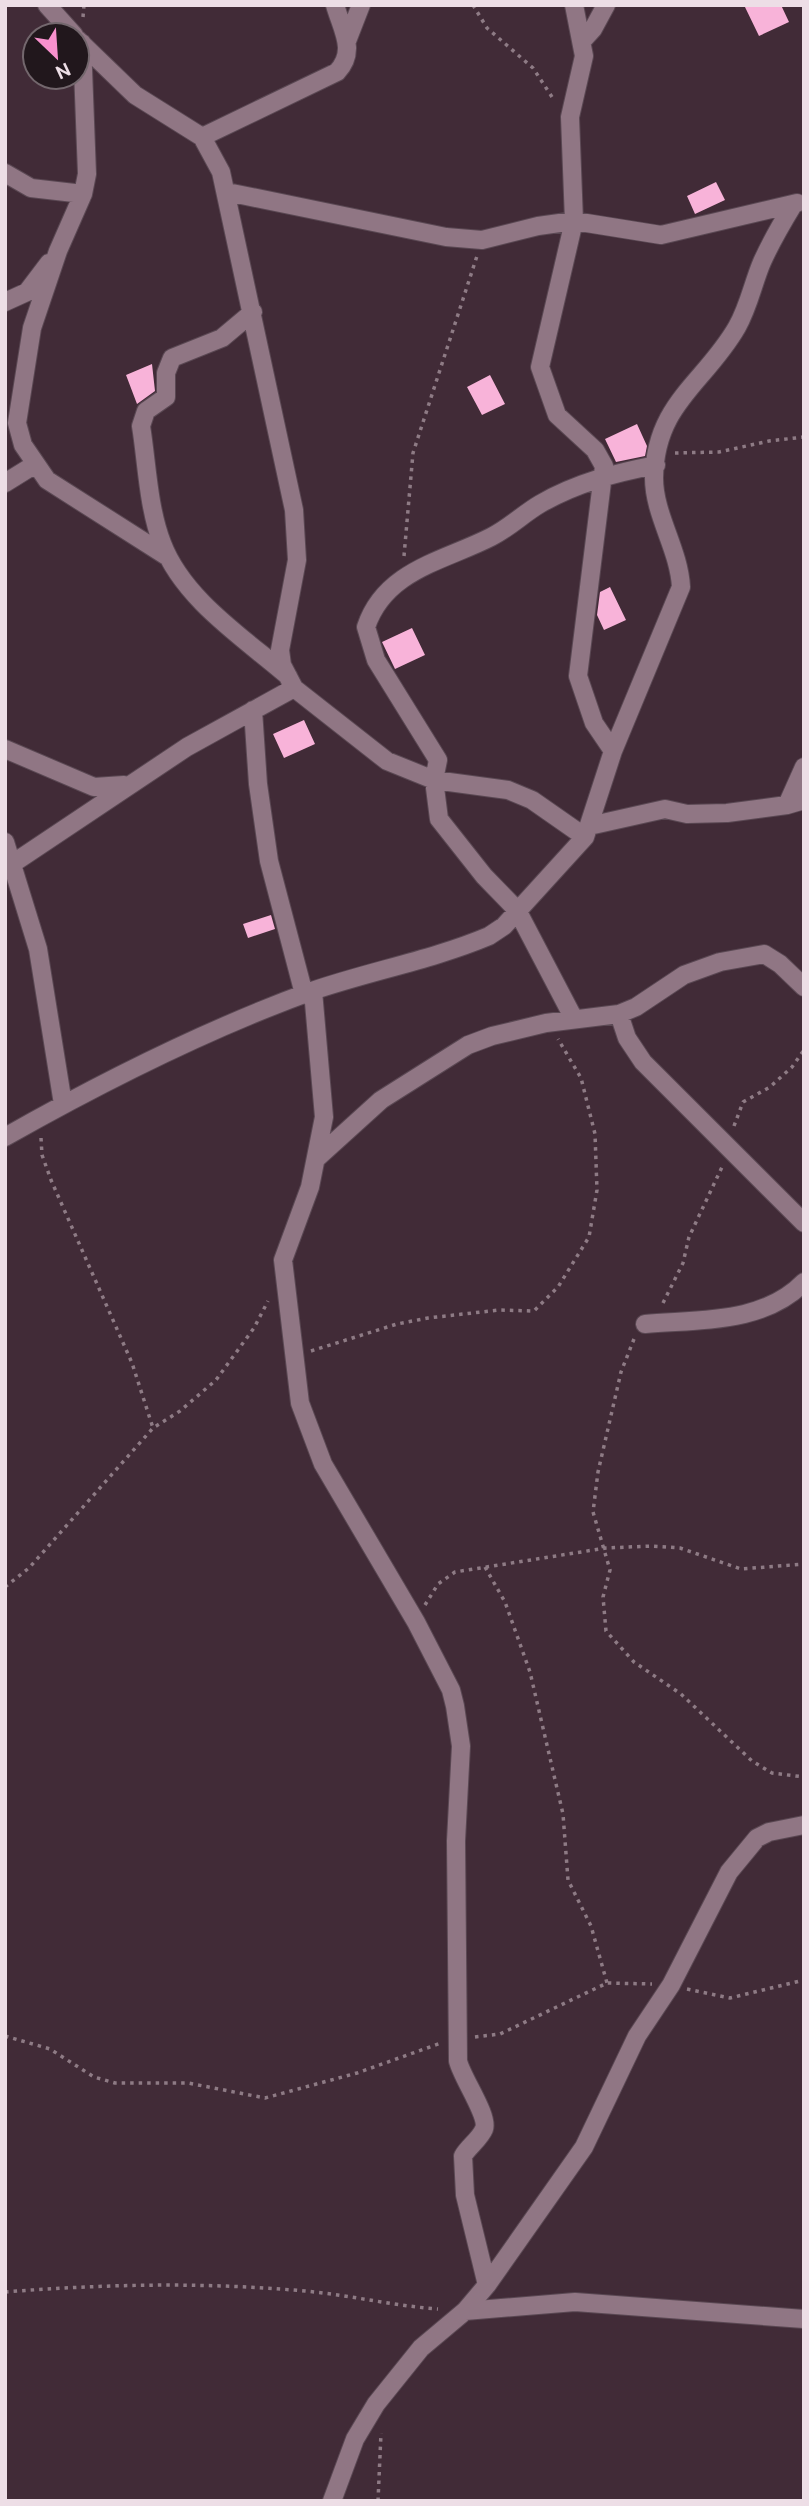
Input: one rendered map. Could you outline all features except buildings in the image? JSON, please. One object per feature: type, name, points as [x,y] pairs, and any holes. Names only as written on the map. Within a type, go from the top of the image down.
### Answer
[{"type":"street","points":[[47,5],[61,21]]},
{"type":"street","points":[[202,137],[337,72],[348,61],[347,41],[335,5]]},
{"type":"street","points":[[347,41],[361,5]]},
{"type":"street","points":[[574,5],[584,56],[570,117],[574,221],[540,368],[557,415],[595,450],[604,467],[578,676],[594,723],[613,751]]},
{"type":"street","points":[[583,40],[606,5]]},
{"type":"street","points":[[91,52],[135,94],[202,137],[227,192],[296,528],[297,560],[280,650],[291,682]]},
{"type":"street","points":[[20,433],[18,399],[27,352],[58,251],[83,194],[87,174],[81,91]]},
{"type":"street","points":[[5,173],[31,188],[83,194]]},
{"type":"street","points":[[227,192],[446,237],[482,240],[538,226],[574,221],[661,235],[798,203]]},
{"type":"street","points":[[5,1137],[63,1104],[172,1049],[308,993],[481,939],[504,926],[587,832],[613,751],[681,586],[680,570],[655,488],[663,427],[671,409],[723,350],[734,333],[748,304],[762,262],[798,203]]},
{"type":"street","points":[[5,302],[27,292],[58,251]]},
{"type":"street","points":[[253,312],[222,338],[172,358],[166,373],[166,397],[144,416],[141,426],[157,527],[168,557],[195,595],[291,682],[387,761],[435,780],[508,790],[532,800],[587,832],[665,809],[687,814],[726,813],[796,802],[804,767]]},
{"type":"street","points":[[5,406],[34,465],[62,492],[168,557]]},
{"type":"street","points":[[5,483],[34,465]]},
{"type":"street","points":[[574,1019],[517,910],[484,876],[439,819],[435,780],[436,757],[376,660],[366,636],[370,616],[391,587],[421,566],[491,537],[539,505],[603,476],[656,465]]},
{"type":"street","points":[[12,864],[131,783],[187,747],[253,710],[291,682]]},
{"type":"street","points":[[253,710],[258,784],[269,861],[308,993],[324,1117],[317,1158],[284,1260],[300,1403],[323,1464],[416,1622],[451,1690],[461,1746],[456,1841],[458,2061],[462,2077],[484,2120],[484,2129],[463,2156],[465,2195],[487,2286]]},
{"type":"street","points":[[5,749],[94,788],[131,783]]},
{"type":"street","points":[[5,842],[43,972],[63,1104]]},
{"type":"street","points":[[317,1158],[382,1100],[444,1058],[492,1035],[546,1023],[620,1014],[636,1007],[684,975],[720,962],[764,954],[780,964],[804,987]]},
{"type":"street","points":[[620,1014],[627,1038],[643,1062],[804,1223]]},
{"type":"street","points":[[645,1324],[762,1311],[789,1297],[804,1282]]},
{"type":"street","points":[[332,2501],[355,2439],[376,2404],[421,2348],[465,2311],[487,2286],[584,2147],[637,2036],[671,1985],[714,1899],[744,1852],[757,1838],[769,1832],[804,1825]]},
{"type":"street","points":[[465,2311],[483,2307],[575,2302],[804,2319]]},
{"type":"path","points":[[473,5],[488,28],[533,68],[554,100],[570,117]]},
{"type":"path","points":[[391,587],[407,546],[413,453],[482,240]]},
{"type":"path","points":[[656,465],[677,452],[719,452],[769,440],[804,437]]},
{"type":"path","points":[[294,1356],[397,1324],[499,1310],[534,1311],[558,1287],[589,1237],[597,1189],[595,1134],[574,1062],[546,1023]]},
{"type":"path","points":[[804,1050],[792,1067],[770,1087],[743,1102],[729,1146],[689,1237],[682,1263],[667,1297],[629,1346],[598,1472],[593,1511],[606,1548],[610,1570],[603,1597],[606,1631],[634,1662],[681,1694],[764,1769],[804,1777]]},
{"type":"path","points":[[41,1116],[42,1155],[132,1363],[153,1428]]},
{"type":"path","points":[[5,1587],[29,1568],[153,1428],[180,1411],[216,1380],[254,1328],[284,1272]]},
{"type":"path","points":[[416,1622],[445,1577],[485,1567],[606,1548],[680,1548],[741,1569],[804,1564]]},
{"type":"path","points":[[485,1567],[505,1602],[530,1672],[563,1814],[568,1880],[591,1926],[607,1983]]},
{"type":"path","points":[[5,2036],[50,2049],[94,2077],[115,2083],[188,2083],[265,2098],[357,2073],[458,2036],[480,2038],[500,2034],[607,1983],[671,1985],[730,1998],[804,1980]]},
{"type":"path","points":[[5,2292],[120,2283],[220,2285],[308,2291],[465,2311]]},
{"type":"path","points":[[378,2501],[381,2424]]}]
